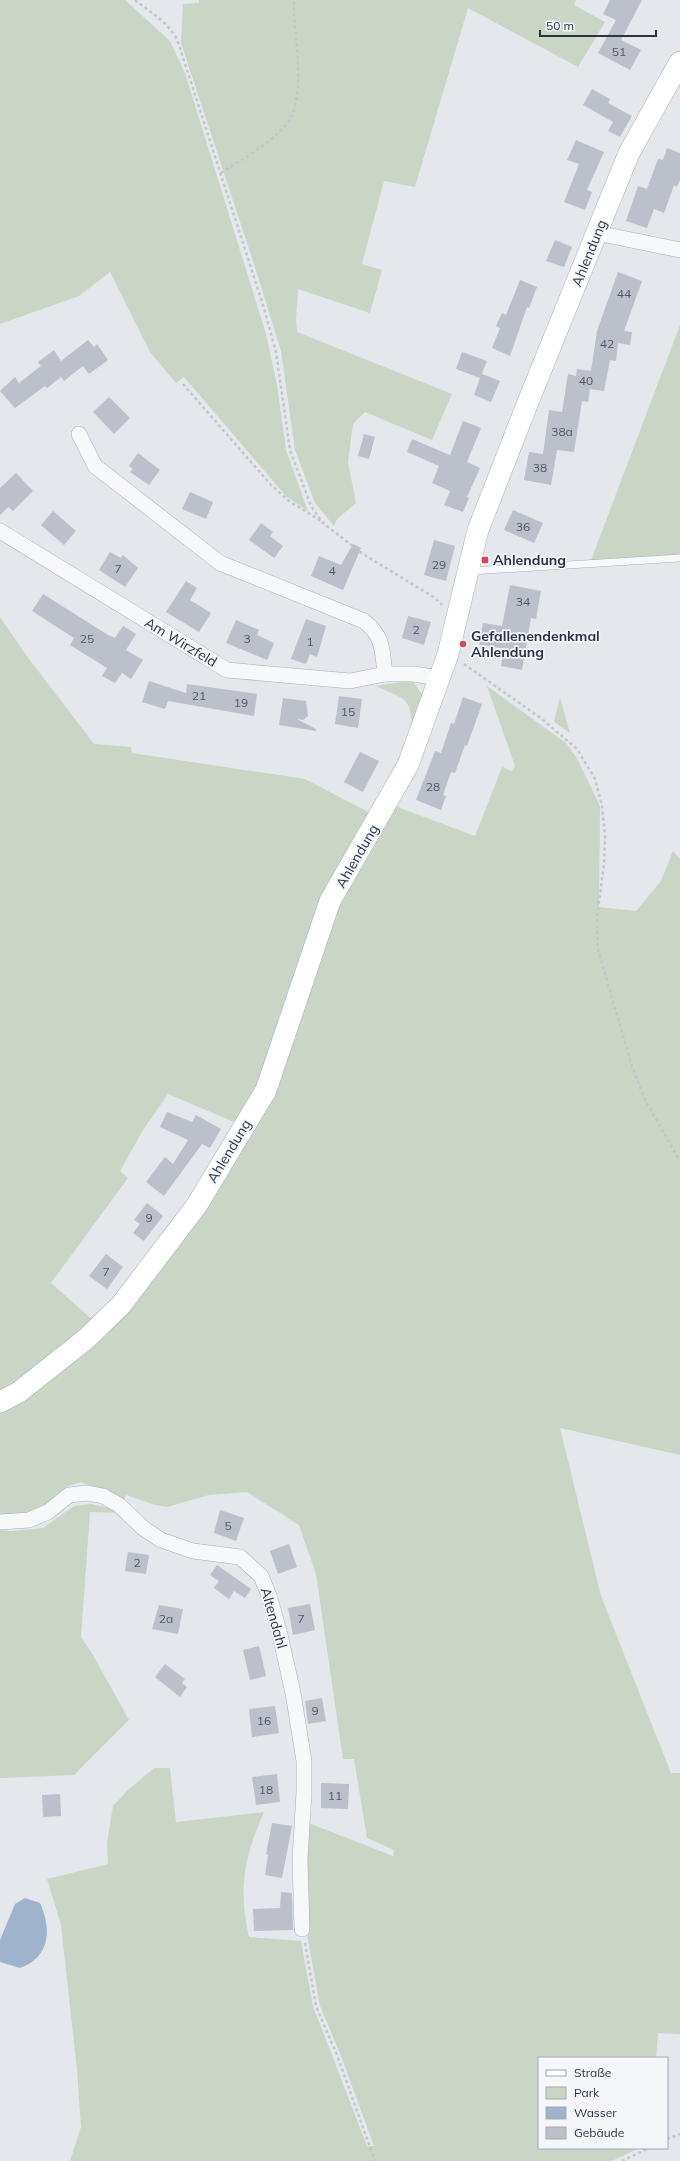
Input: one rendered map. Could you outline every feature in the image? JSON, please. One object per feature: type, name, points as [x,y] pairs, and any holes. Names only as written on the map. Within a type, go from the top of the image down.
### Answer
[{"type":"street","name":"Ahlendung","points":[[0,1402],[20,1392],[86,1340],[121,1306],[197,1205],[266,1090],[330,901],[408,765],[448,654],[478,530],[597,233],[630,153],[680,62]]},
{"type":"street","points":[[597,233],[680,250]]},
{"type":"street","points":[[79,434],[95,466],[220,563],[364,621],[375,630],[381,641],[385,674]]},
{"type":"street","name":"Am Wirzfeld","points":[[0,531],[227,670],[350,681],[385,674],[413,674],[440,678]]},
{"type":"street","name":"Altendahl","points":[[0,1522],[29,1520],[48,1512],[70,1495],[87,1493],[103,1496],[119,1505],[143,1528],[161,1540],[193,1551],[240,1557],[261,1576],[270,1598],[280,1635],[293,1693],[304,1761],[304,1792],[300,1860],[302,1929]]},
{"type":"lane","points":[[469,571],[680,558]]},
{"type":"path","points":[[135,0],[173,31],[178,42],[221,173],[276,352],[290,450],[311,506],[323,522]]},
{"type":"path","points":[[221,173],[247,157],[283,128],[294,111],[298,66],[294,0]]},
{"type":"path","points":[[183,384],[271,485],[289,501],[323,522],[363,554],[435,598],[456,618]]},
{"type":"path","points":[[448,654],[542,719],[577,749],[595,779],[602,806],[605,836],[604,864],[597,917],[598,950],[632,1066],[644,1098],[680,1161]]},
{"type":"path","points":[[302,1929],[316,2006],[337,2055],[375,2161]]},
{"type":"path","points":[[668,2140],[680,2134]]},
{"type":"path","points":[[622,2161],[647,2149]]},
{"type":"green space","points":[[0,0],[125,0],[170,41],[185,73],[266,334],[277,385],[286,450],[308,511],[286,496],[184,377],[176,383],[150,352],[110,272],[79,296],[0,324]]},
{"type":"green space","points":[[199,0],[576,0],[574,5],[605,22],[578,67],[468,8],[415,187],[384,181],[362,264],[382,270],[370,313],[298,289],[296,319],[297,332],[452,394],[432,440],[365,412],[353,424],[348,462],[356,503],[337,519],[334,526],[315,503],[295,450],[281,351],[181,43],[183,4],[199,3]]},
{"type":"green space","points":[[680,325],[680,556],[590,563]]},
{"type":"green space","points":[[0,617],[26,655],[94,744],[131,747],[132,753],[305,779],[374,815],[259,1087],[234,1122],[168,1094],[143,1130],[120,1171],[128,1178],[51,1283],[94,1321],[44,1366],[0,1391]]},
{"type":"green space","points":[[408,681],[414,683],[423,696],[413,737],[411,714],[406,702],[396,695],[376,686]]},
{"type":"green space","points":[[487,686],[566,743],[577,758],[600,806],[599,907],[636,911],[661,881],[673,851],[680,859],[680,1455],[560,1428],[601,1596],[671,1773],[680,1773],[680,2034],[658,2033],[656,2057],[538,2057],[538,2149],[637,2149],[612,2161],[70,2161],[81,2127],[77,2070],[61,1925],[47,1879],[108,1864],[107,1843],[113,1806],[128,1790],[154,1768],[170,1768],[176,1822],[264,1812],[252,1844],[245,1873],[244,1903],[249,1937],[301,1941],[313,2006],[367,2146],[374,2146],[341,2056],[320,2006],[306,1929],[306,1822],[393,1856],[394,1850],[367,1838],[354,1759],[343,1759],[316,1574],[299,1525],[247,1492],[209,1495],[167,1507],[155,1505],[126,1495],[124,1500],[81,1482],[68,1486],[58,1493],[39,1512],[0,1518],[0,1408],[58,1373],[106,1336],[210,1201],[339,901],[395,806],[475,836],[502,767],[512,771],[515,766]]},
{"type":"green space","points":[[560,697],[570,733],[554,722]]},
{"type":"green space","points":[[91,1504],[119,1510],[122,1513],[90,1512],[81,1637],[93,1655],[129,1720],[74,1775],[0,1778],[0,1530],[12,1531],[43,1528],[74,1506]]},
{"type":"water","points":[[25,1898],[40,1903],[44,1913],[47,1933],[43,1950],[30,1963],[20,1968],[0,1962],[0,1940],[15,1904]]},
{"type":"building","points":[[610,0],[642,0],[621,40],[641,50],[630,70],[598,53],[616,20],[603,14]]},
{"type":"building","points":[[592,89],[610,99],[608,103],[632,116],[620,137],[608,131],[613,122],[583,105]]},
{"type":"building","points":[[576,140],[604,152],[587,190],[592,192],[585,210],[564,202],[579,164],[567,160]]},
{"type":"building","points":[[667,148],[680,153],[680,180],[677,187],[674,185],[664,213],[654,209],[647,228],[626,221],[638,186],[647,189],[658,159],[663,160]]},
{"type":"building","points":[[555,240],[572,247],[564,267],[546,261]]},
{"type":"building","points":[[618,272],[642,281],[624,331],[632,332],[630,345],[618,343],[616,361],[610,360],[604,391],[590,389],[588,402],[582,401],[574,452],[557,450],[551,485],[524,480],[529,452],[543,454],[549,410],[562,412],[568,374],[576,376],[577,369],[591,371],[597,331]]},
{"type":"building","points":[[520,280],[537,287],[529,308],[527,307],[510,356],[492,348],[500,328],[496,326],[502,313],[506,315]]},
{"type":"building","points":[[88,340],[94,347],[97,344],[108,360],[89,374],[83,366],[64,381],[61,377],[47,388],[45,386],[15,408],[0,391],[15,377],[19,383],[41,366],[38,362],[54,350],[61,361]]},
{"type":"building","points":[[462,352],[487,361],[481,376],[482,374],[500,381],[491,402],[474,395],[480,378],[456,369]]},
{"type":"building","points":[[109,397],[130,418],[114,434],[93,412]]},
{"type":"building","points":[[463,421],[481,428],[467,462],[480,468],[467,497],[469,498],[463,512],[444,505],[450,491],[432,483],[439,466],[407,452],[412,439],[450,455]]},
{"type":"building","points":[[364,434],[375,437],[369,459],[358,456]]},
{"type":"building","points":[[138,453],[160,470],[149,485],[130,472],[133,469],[129,466]]},
{"type":"building","points":[[16,473],[33,491],[13,511],[8,507],[0,515],[0,488]]},
{"type":"building","points":[[190,492],[213,502],[206,519],[182,509]]},
{"type":"building","points":[[513,510],[543,523],[534,543],[504,530]]},
{"type":"building","points":[[53,511],[76,531],[64,545],[41,525]]},
{"type":"building","points":[[261,523],[273,532],[270,536],[283,546],[274,558],[249,540]]},
{"type":"building","points":[[434,540],[455,546],[446,581],[424,575]]},
{"type":"building","points":[[353,544],[361,548],[343,590],[311,576],[319,556],[341,565]]},
{"type":"building","points":[[110,552],[121,558],[123,555],[138,568],[125,587],[99,570]]},
{"type":"building","points":[[186,581],[197,588],[190,600],[211,613],[199,632],[166,612]]},
{"type":"building","points":[[510,585],[541,591],[536,619],[531,618],[522,670],[501,666],[504,649],[479,644],[483,623],[502,626]]},
{"type":"building","points":[[43,594],[108,635],[115,638],[123,626],[136,634],[126,650],[143,660],[131,679],[122,673],[115,683],[102,676],[107,668],[70,645],[74,638],[32,611]]},
{"type":"building","points":[[408,616],[431,622],[424,645],[402,638]]},
{"type":"building","points":[[306,619],[326,626],[317,657],[310,654],[306,664],[291,659]]},
{"type":"building","points":[[236,620],[259,630],[257,635],[274,643],[267,660],[226,643]]},
{"type":"building","points":[[149,681],[186,693],[187,684],[257,694],[254,716],[168,701],[165,709],[142,702]]},
{"type":"building","points":[[339,696],[362,699],[358,728],[335,724]]},
{"type":"building","points":[[463,697],[482,704],[467,746],[465,745],[455,773],[451,772],[443,795],[446,796],[441,810],[416,800],[435,751],[441,753],[451,723],[454,724]]},
{"type":"building","points":[[283,698],[306,701],[308,716],[303,720],[297,719],[316,729],[316,731],[279,725]]},
{"type":"building","points":[[360,752],[379,761],[363,792],[344,782]]},
{"type":"building","points":[[167,1112],[192,1122],[196,1115],[221,1129],[210,1148],[202,1144],[164,1196],[146,1182],[165,1157],[173,1164],[188,1140],[160,1127]]},
{"type":"building","points":[[147,1203],[163,1216],[144,1241],[133,1233],[140,1224],[134,1220]]},
{"type":"building","points":[[106,1254],[123,1267],[107,1289],[89,1276]]},
{"type":"building","points":[[220,1510],[244,1518],[236,1541],[214,1533]]},
{"type":"building","points":[[289,1544],[297,1567],[278,1574],[270,1551]]},
{"type":"building","points":[[128,1552],[149,1555],[146,1574],[125,1571]]},
{"type":"building","points":[[217,1565],[251,1589],[245,1598],[234,1591],[229,1599],[214,1588],[219,1581],[210,1575]]},
{"type":"building","points":[[310,1604],[315,1630],[293,1635],[288,1608]]},
{"type":"building","points":[[159,1605],[183,1609],[178,1634],[152,1629]]},
{"type":"building","points":[[259,1646],[266,1676],[250,1680],[243,1650]]},
{"type":"building","points":[[165,1664],[185,1679],[182,1683],[187,1687],[180,1697],[155,1677]]},
{"type":"building","points":[[322,1698],[326,1721],[308,1724],[305,1701]]},
{"type":"building","points":[[275,1706],[279,1733],[252,1737],[249,1709]]},
{"type":"building","points":[[277,1774],[280,1802],[256,1805],[252,1777]]},
{"type":"building","points":[[321,1783],[349,1784],[348,1809],[321,1808]]},
{"type":"building","points":[[60,1794],[61,1816],[43,1817],[42,1795]]},
{"type":"building","points":[[272,1823],[292,1826],[282,1878],[265,1875],[268,1855],[266,1854]]},
{"type":"building","points":[[281,1892],[292,1893],[293,1930],[254,1931],[253,1909],[280,1908]]},
{"type":"place","name":"Ahlendung","points":[[485,560]]},
{"type":"place","name":"Gefallenendenkmal Ahlendung","points":[[463,644]]}]
